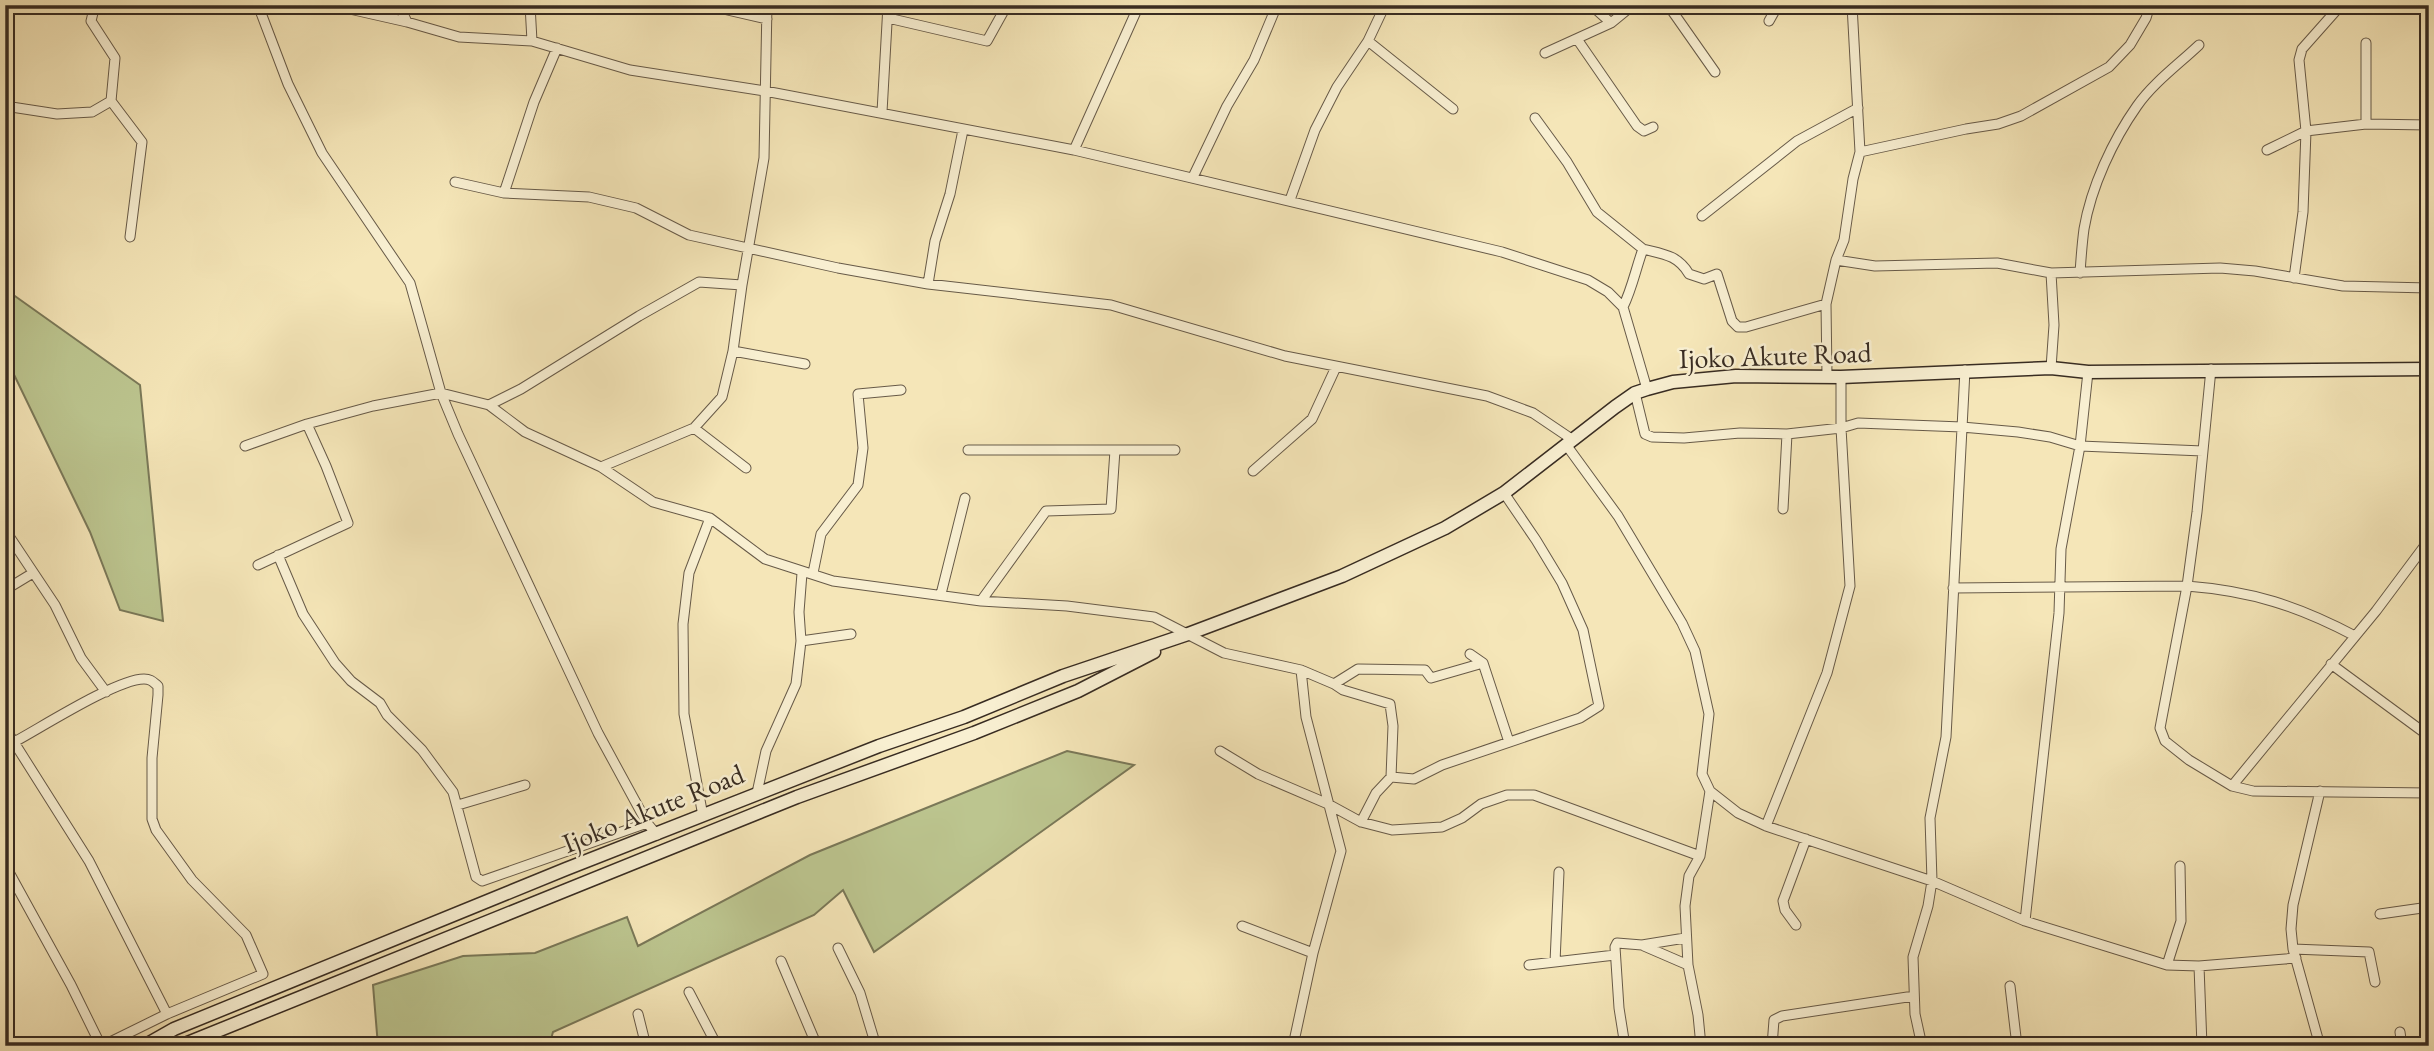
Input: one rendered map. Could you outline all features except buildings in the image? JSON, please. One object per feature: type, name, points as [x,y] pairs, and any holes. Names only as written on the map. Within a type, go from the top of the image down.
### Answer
[{"type":"main road","name":"Ijoko Akute Road","points":[[144,1046],[174,1029],[757,793],[964,717],[1063,676],[1188,634],[1342,576],[1445,527],[1504,493],[1641,391],[1673,382],[1736,376],[1841,377],[2051,368],[2088,372],[2429,369]]},
{"type":"main road","name":"Ijoko Akute Road","points":[[180,1046],[797,797],[974,733],[1078,691],[1188,634]]},
{"type":"street","points":[[95,5],[91,21],[114,58],[111,100],[142,142],[130,237]]},
{"type":"street","points":[[258,5],[288,84],[322,153],[410,283],[441,393],[598,733],[647,823],[657,835]]},
{"type":"street","points":[[332,5],[459,37],[532,41],[631,70],[882,112],[1074,150],[1502,251],[1588,280],[1608,292],[1623,307],[1641,391],[1644,434],[1652,437],[1787,434],[1841,428],[1858,423],[1962,427],[2050,437],[2080,446],[2203,451]]},
{"type":"street","points":[[399,5],[407,22]]},
{"type":"street","points":[[530,5],[532,41]]},
{"type":"street","points":[[706,5],[767,19]]},
{"type":"street","points":[[601,467],[694,428],[722,397],[733,351],[741,285],[764,158],[767,5]]},
{"type":"street","points":[[882,112],[888,5]]},
{"type":"street","points":[[888,18],[987,41],[1007,5]]},
{"type":"street","points":[[1074,150],[1139,5]]},
{"type":"street","points":[[1193,177],[1227,106],[1254,60],[1277,5]]},
{"type":"street","points":[[1290,200],[1315,130],[1337,87],[1368,41],[1385,5]]},
{"type":"street","points":[[1591,5],[1611,23]]},
{"type":"street","points":[[1545,53],[1611,23],[1633,5]]},
{"type":"street","points":[[1668,5],[1715,72]]},
{"type":"street","points":[[1769,21],[1778,5]]},
{"type":"street","points":[[1827,376],[1826,304],[1836,260],[1844,240],[1860,152],[1852,5]]},
{"type":"street","points":[[1860,152],[1998,124],[2021,116],[2109,67],[2130,46],[2146,18],[2150,5]]},
{"type":"street","points":[[2294,278],[2303,212],[2305,131],[2299,60],[2302,49],[2341,5]]},
{"type":"street","points":[[1577,39],[1637,126],[1644,131],[1653,127]]},
{"type":"street","points":[[1368,41],[1453,109]]},
{"type":"street","points":[[2366,43],[2366,124]]},
{"type":"street","points":[[2080,273],[2084,228],[2103,171],[2117,140],[2138,104],[2199,45]]},
{"type":"street","points":[[504,193],[534,102],[557,48]]},
{"type":"street","points":[[5,106],[57,114],[92,112],[111,100]]},
{"type":"street","points":[[1702,216],[1797,141],[1858,108]]},
{"type":"street","points":[[1535,118],[1567,162],[1597,212],[1643,249],[1666,254],[1683,263],[1689,274],[1704,279],[1717,274],[1732,321],[1738,327],[1826,304]]},
{"type":"street","points":[[2267,150],[2305,131],[2366,124],[2429,125]]},
{"type":"street","points":[[928,284],[935,241],[950,194],[963,130]]},
{"type":"street","points":[[455,183],[504,193],[589,197],[636,208],[689,235],[838,268],[928,284],[1111,305],[1285,356],[1487,396],[1533,413],[1570,443],[1631,537],[1682,623],[1695,651],[1709,714],[1702,774],[1710,791],[1738,813],[1932,881],[2025,921],[2167,965],[2199,966],[2294,954],[2369,951],[2375,982]]},
{"type":"street","points":[[1623,307],[1630,294],[1630,285],[1643,249]]},
{"type":"street","points":[[1836,260],[1875,266],[1997,263],[2052,273],[2220,268],[2343,286],[2429,288]]},
{"type":"street","points":[[2051,368],[2054,325],[2052,273]]},
{"type":"street","points":[[489,405],[521,389],[699,282],[741,285]]},
{"type":"street","points":[[733,351],[805,364]]},
{"type":"street","points":[[1253,471],[1312,419],[1336,367]]},
{"type":"street","points":[[2211,369],[2187,586],[2160,728],[2165,741],[2189,760],[2232,786],[2253,791],[2429,793]]},
{"type":"street","points":[[1922,1046],[1914,996],[1913,957],[1928,906],[1932,881],[1930,818],[1946,737],[1965,370]]},
{"type":"street","points":[[2025,921],[2059,613],[2061,549],[2080,446],[2088,372]]},
{"type":"street","points":[[1766,825],[1827,673],[1850,586],[1841,428],[1841,377]]},
{"type":"street","points":[[813,573],[821,534],[858,485],[863,448],[858,394],[901,390]]},
{"type":"street","points":[[245,446],[307,424],[373,406],[441,393],[489,405],[525,432],[601,467],[653,502],[710,518],[765,559],[802,572],[813,573],[833,581],[981,601],[1067,606],[1154,617],[1224,653],[1301,670],[1334,684],[1343,691],[1390,704],[1393,726],[1391,777],[1376,793],[1361,822]]},
{"type":"street","points":[[258,565],[348,523],[307,424]]},
{"type":"street","points":[[694,428],[746,468]]},
{"type":"street","points":[[1783,509],[1787,434]]},
{"type":"street","points":[[968,450],[1175,450]]},
{"type":"street","points":[[981,601],[1046,511],[1111,509],[1115,450]]},
{"type":"street","points":[[1391,777],[1414,779],[1442,765],[1580,718],[1599,706],[1583,631],[1562,583],[1504,493]]},
{"type":"street","points":[[941,594],[965,498]]},
{"type":"street","points":[[703,816],[684,714],[683,624],[690,573],[710,518]]},
{"type":"street","points":[[5,530],[63,618],[81,658],[106,692]]},
{"type":"street","points":[[2232,786],[2355,636],[2429,540]]},
{"type":"street","points":[[278,555],[303,614],[335,663],[351,681],[380,703],[387,715],[422,750],[453,792],[476,877],[482,881],[647,823]]},
{"type":"street","points":[[757,793],[766,751],[796,684],[801,641],[799,611],[802,572]]},
{"type":"street","points":[[5,590],[33,573]]},
{"type":"street","points":[[1953,588],[2187,586],[2220,589],[2263,596],[2316,615],[2355,636]]},
{"type":"street","points":[[801,641],[851,634]]},
{"type":"street","points":[[1470,654],[1483,663],[1509,742]]},
{"type":"street","points":[[1334,684],[1358,669],[1425,670],[1431,677],[1483,663]]},
{"type":"street","points":[[2331,664],[2422,731]]},
{"type":"street","points":[[1293,1046],[1313,953],[1341,851],[1306,717],[1301,670]]},
{"type":"street","points":[[5,865],[101,1046],[167,1014],[263,974],[246,935],[192,880],[156,831],[152,819],[152,758],[158,687],[152,680],[141,679],[106,692],[16,741]]},
{"type":"street","points":[[5,728],[16,741],[89,861],[167,1014]]},
{"type":"street","points":[[1220,751],[1258,774],[1328,804],[1361,822],[1392,830],[1442,827],[1462,818],[1481,804],[1507,795],[1534,795],[1700,856]]},
{"type":"street","points":[[458,806],[525,785]]},
{"type":"street","points":[[1702,1046],[1688,965],[1685,906],[1689,876],[1700,856],[1710,791]]},
{"type":"street","points":[[2320,791],[2293,905],[2294,954],[2320,1046]]},
{"type":"street","points":[[1796,925],[1785,911],[1783,901],[1807,839]]},
{"type":"street","points":[[2167,965],[2181,921],[2180,866]]},
{"type":"street","points":[[1555,962],[1559,872]]},
{"type":"street","points":[[2380,914],[2429,907]]},
{"type":"street","points":[[1242,926],[1313,953]]},
{"type":"street","points":[[1625,1046],[1619,1008],[1615,955],[1617,943],[1642,945],[1685,938]]},
{"type":"street","points":[[1642,945],[1688,965]]},
{"type":"street","points":[[838,948],[860,993],[876,1046]]},
{"type":"street","points":[[1529,965],[1615,955]]},
{"type":"street","points":[[781,961],[817,1046]]},
{"type":"street","points":[[2199,966],[2202,1046]]},
{"type":"street","points":[[2010,986],[2017,1046]]},
{"type":"street","points":[[689,992],[714,1043],[701,1046]]},
{"type":"street","points":[[1772,1046],[1774,1020],[1782,1016],[1914,996]]},
{"type":"street","points":[[638,1014],[646,1046]]},
{"type":"street","points":[[2400,1032],[2402,1046]]},
{"type":"green space","points":[[5,289],[140,385],[163,621],[120,610],[90,532],[5,356]]},
{"type":"green space","points":[[1067,751],[1134,765],[874,952],[843,890],[814,915],[553,1032],[549,1046],[378,1046],[373,985],[463,956],[535,953],[627,917],[638,946],[810,855]]}]
